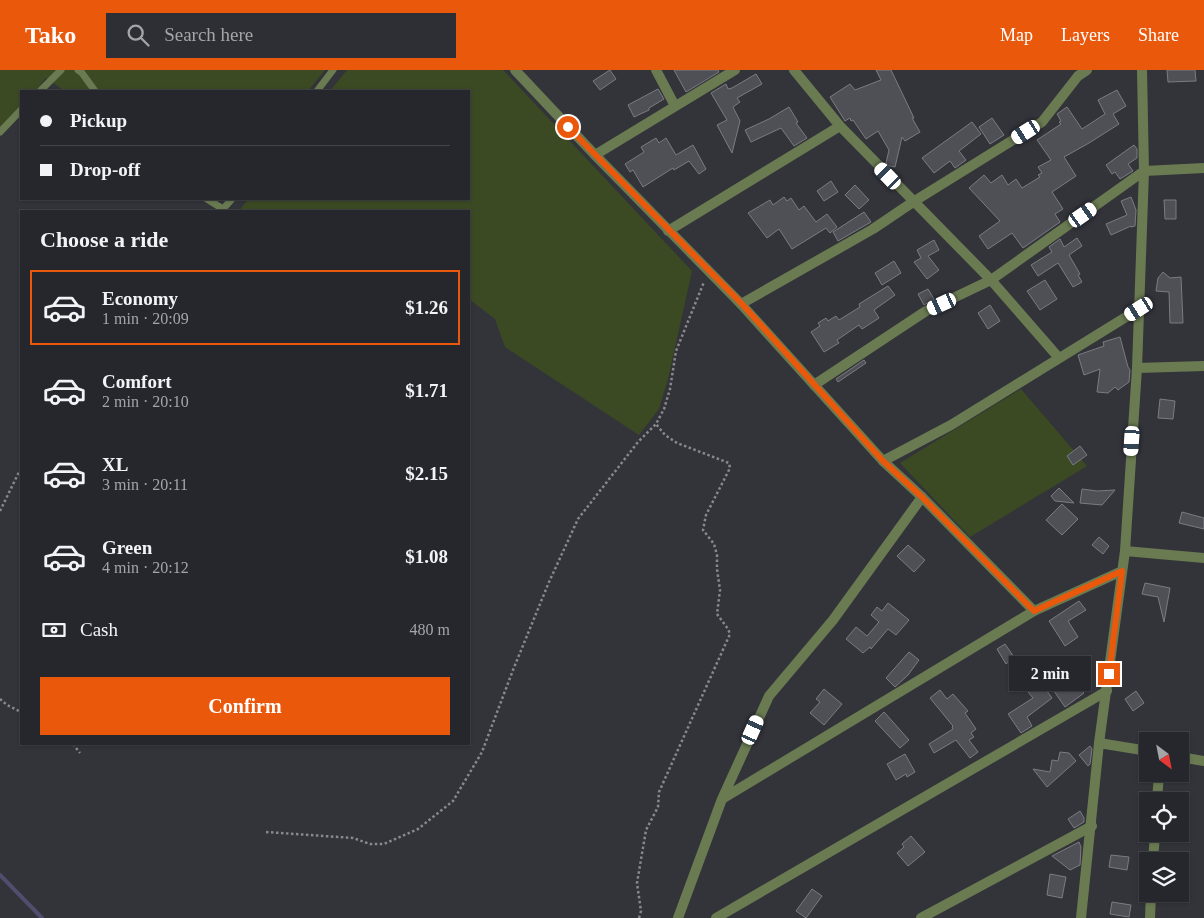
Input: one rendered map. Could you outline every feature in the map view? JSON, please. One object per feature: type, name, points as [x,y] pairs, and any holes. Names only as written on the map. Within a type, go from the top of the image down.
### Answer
[{"type":"street","points":[[515,70],[668,231],[742,304],[883,461],[922,497],[1034,611]]},
{"type":"street","points":[[656,70],[675,106]]},
{"type":"street","points":[[595,155],[735,70]]},
{"type":"street","points":[[794,70],[840,126],[991,280],[1060,358]]},
{"type":"street","points":[[742,304],[873,229],[1042,122],[1078,76],[1086,70]]},
{"type":"street","points":[[1081,918],[1092,826],[1099,743],[1124,551],[1137,368],[1144,171],[1142,70]]},
{"type":"street","points":[[668,231],[840,126]]},
{"type":"street","points":[[814,385],[926,311],[991,280],[1144,171],[1204,168]]},
{"type":"street","points":[[883,461],[951,425],[1139,309]]},
{"type":"street","points":[[1137,368],[1204,366]]},
{"type":"street","points":[[678,918],[722,799],[769,696],[833,620],[922,497]]},
{"type":"street","points":[[1124,551],[1204,558]]},
{"type":"street","points":[[722,799],[1034,611],[1122,571]]},
{"type":"street","points":[[716,918],[1107,690]]},
{"type":"street","points":[[1099,743],[1139,750]]},
{"type":"street","points":[[1189,758],[1204,761]]},
{"type":"street","points":[[921,918],[1092,826]]},
{"type":"street","points":[[1150,918],[1151,902]]},
{"type":"lane","points":[[41,90],[61,70]]},
{"type":"lane","points":[[78,70],[94,90]]},
{"type":"lane","points":[[318,90],[334,70]]},
{"type":"lane","points":[[0,132],[20,111]]},
{"type":"lane","points":[[208,200],[223,210],[231,200]]},
{"type":"path","points":[[266,832],[353,838],[370,844],[384,844],[418,829],[452,801],[482,752],[513,670],[578,519],[638,442],[656,424],[664,409],[670,389],[676,351],[708,271]]},
{"type":"path","points":[[639,918],[641,911],[637,883],[646,830],[658,807],[659,792],[730,634],[717,614],[720,590],[717,555],[714,544],[703,530],[706,515],[730,468],[729,463],[677,443],[665,435],[656,424]]},
{"type":"path","points":[[0,511],[20,470]]},
{"type":"path","points":[[0,699],[20,712]]},
{"type":"path","points":[[74,745],[80,753]]},
{"type":"green space","points":[[0,70],[325,70],[309,90],[64,90],[46,78],[36,90],[20,90],[20,109],[0,133]]},
{"type":"green space","points":[[347,70],[503,70],[692,271],[668,379],[659,409],[639,435],[505,347],[495,319],[470,300],[470,210],[240,210],[247,200],[470,200],[470,90],[331,90]]},
{"type":"green space","points":[[1021,389],[1087,466],[970,537],[900,463]]},
{"type":"building","points":[[610,70],[616,79],[600,90],[593,81]]},
{"type":"building","points":[[674,70],[718,70],[719,72],[686,92]]},
{"type":"building","points":[[876,70],[891,70],[920,132],[905,141],[902,137],[895,167],[889,166],[886,163],[889,150],[878,131],[866,139],[853,120],[851,121],[850,118],[845,121],[830,97],[850,84],[855,90],[881,80]]},
{"type":"building","points":[[1167,70],[1195,70],[1196,81],[1168,82]]},
{"type":"building","points":[[756,74],[762,84],[737,98],[740,102],[733,107],[740,121],[732,153],[717,125],[727,120],[711,93],[726,84],[728,89],[732,88]]},
{"type":"building","points":[[658,89],[664,99],[649,108],[649,110],[634,117],[628,105]]},
{"type":"building","points":[[1117,90],[1126,106],[1113,114],[1119,124],[1064,157],[1076,176],[1052,192],[1063,209],[1055,214],[1060,222],[1023,248],[1012,233],[988,249],[979,236],[1000,221],[969,188],[984,175],[991,183],[1002,175],[1008,185],[1016,179],[1022,188],[1040,177],[1038,175],[1042,173],[1038,167],[1051,160],[1037,140],[1061,124],[1057,114],[1067,107],[1082,129],[1105,114],[1098,100]]},
{"type":"building","points":[[789,107],[798,122],[796,123],[807,138],[794,146],[781,128],[751,142],[745,130]]},
{"type":"building","points":[[992,118],[1004,135],[990,144],[979,127]]},
{"type":"building","points":[[972,122],[981,134],[959,151],[966,160],[955,168],[950,161],[934,173],[922,158]]},
{"type":"building","points":[[656,138],[659,143],[666,138],[676,155],[693,145],[706,169],[699,174],[689,161],[674,170],[673,168],[643,187],[633,170],[630,172],[625,164],[644,152],[641,147]]},
{"type":"building","points":[[1134,145],[1137,149],[1137,158],[1128,164],[1133,171],[1120,179],[1115,172],[1112,174],[1106,165]]},
{"type":"building","points":[[831,181],[838,192],[824,201],[817,191]]},
{"type":"building","points":[[855,185],[869,200],[859,209],[845,195]]},
{"type":"building","points":[[784,197],[787,201],[791,198],[799,210],[804,206],[816,222],[827,214],[837,227],[830,233],[826,228],[792,249],[779,229],[767,238],[748,213],[770,200],[773,205]]},
{"type":"building","points":[[1131,197],[1136,210],[1135,226],[1111,235],[1106,224],[1127,215],[1121,201]]},
{"type":"building","points":[[1164,200],[1176,200],[1176,219],[1165,219]]},
{"type":"building","points":[[864,212],[871,222],[838,241],[833,232]]},
{"type":"building","points":[[1077,238],[1082,246],[1069,255],[1080,274],[1078,275],[1082,282],[1073,287],[1058,263],[1038,276],[1031,265],[1052,252],[1049,247],[1060,239],[1064,247]]},
{"type":"building","points":[[934,240],[939,250],[928,256],[939,270],[927,279],[914,262],[921,258],[917,250]]},
{"type":"building","points":[[894,261],[901,273],[882,285],[875,273]]},
{"type":"building","points":[[1163,272],[1170,278],[1181,277],[1183,323],[1170,323],[1169,292],[1156,291],[1158,278]]},
{"type":"building","points":[[1045,280],[1057,299],[1040,310],[1027,291]]},
{"type":"building","points":[[888,286],[895,295],[874,310],[879,318],[862,329],[859,325],[837,340],[839,343],[824,352],[811,332],[820,326],[818,323],[826,318],[828,321],[836,316],[839,320],[860,307],[859,304]]},
{"type":"building","points":[[928,289],[934,299],[924,305],[918,294]]},
{"type":"building","points":[[990,305],[1000,321],[988,329],[978,313]]},
{"type":"building","points":[[1120,337],[1130,370],[1129,382],[1118,390],[1115,387],[1108,393],[1097,392],[1100,369],[1084,375],[1078,355],[1104,346],[1103,342]]},
{"type":"building","points":[[864,360],[866,363],[838,382],[836,379]]},
{"type":"building","points":[[1160,399],[1175,401],[1173,419],[1158,418]]},
{"type":"building","points":[[1080,446],[1087,455],[1073,465],[1067,456]]},
{"type":"building","points":[[1059,488],[1074,503],[1055,501],[1051,496]]},
{"type":"building","points":[[1082,489],[1097,491],[1115,490],[1102,505],[1080,503]]},
{"type":"building","points":[[1062,504],[1078,519],[1062,535],[1046,520]]},
{"type":"building","points":[[1182,512],[1204,518],[1204,529],[1179,523]]},
{"type":"building","points":[[1099,537],[1109,546],[1103,554],[1092,545]]},
{"type":"building","points":[[908,545],[925,560],[914,572],[897,556]]},
{"type":"building","points":[[1145,583],[1170,588],[1164,622],[1158,597],[1142,594]]},
{"type":"building","points":[[1079,601],[1086,610],[1068,621],[1078,637],[1065,646],[1049,621]]},
{"type":"building","points":[[888,603],[909,620],[896,635],[888,629],[871,649],[870,647],[863,653],[846,639],[856,627],[867,636],[879,622],[871,615],[877,607],[882,611]]},
{"type":"building","points":[[1005,644],[1014,657],[1006,664],[997,649]]},
{"type":"building","points":[[909,652],[919,660],[908,675],[895,687],[886,678]]},
{"type":"building","points":[[1032,671],[1052,698],[1027,717],[1032,726],[1021,733],[1008,714],[1033,698],[1019,681]]},
{"type":"building","points":[[1071,679],[1084,693],[1065,707],[1054,691]]},
{"type":"building","points":[[824,689],[842,704],[824,725],[810,713],[820,702],[816,699]]},
{"type":"building","points":[[940,690],[947,699],[953,694],[968,711],[965,713],[976,729],[971,733],[974,737],[969,740],[978,752],[970,758],[956,740],[934,753],[929,744],[953,729],[953,726],[930,698]]},
{"type":"building","points":[[1136,691],[1144,703],[1133,711],[1125,699]]},
{"type":"building","points":[[884,712],[909,740],[900,748],[875,721]]},
{"type":"building","points":[[1090,746],[1092,749],[1088,766],[1079,755]]},
{"type":"building","points":[[1060,752],[1069,753],[1076,761],[1047,787],[1033,769],[1050,772],[1052,760],[1058,761]]},
{"type":"building","points":[[905,754],[915,772],[907,777],[906,774],[896,780],[887,764]]},
{"type":"building","points":[[1080,811],[1084,822],[1074,828],[1068,819]]},
{"type":"building","points":[[911,836],[925,852],[908,866],[897,853],[904,847],[902,844]]},
{"type":"building","points":[[1079,842],[1081,847],[1080,865],[1070,870],[1052,856]]},
{"type":"building","points":[[1111,855],[1129,857],[1127,870],[1109,867]]},
{"type":"building","points":[[1050,874],[1066,877],[1062,898],[1047,895]]},
{"type":"building","points":[[812,889],[822,896],[806,918],[796,911]]},
{"type":"building","points":[[1112,902],[1131,905],[1129,917],[1110,914]]},
{"type":"waterway","points":[[0,875],[42,918]]},
{"type":"route","points":[[568,127],[668,231],[742,304],[883,461],[922,497],[1034,611],[1122,571],[1109,674]]}]
